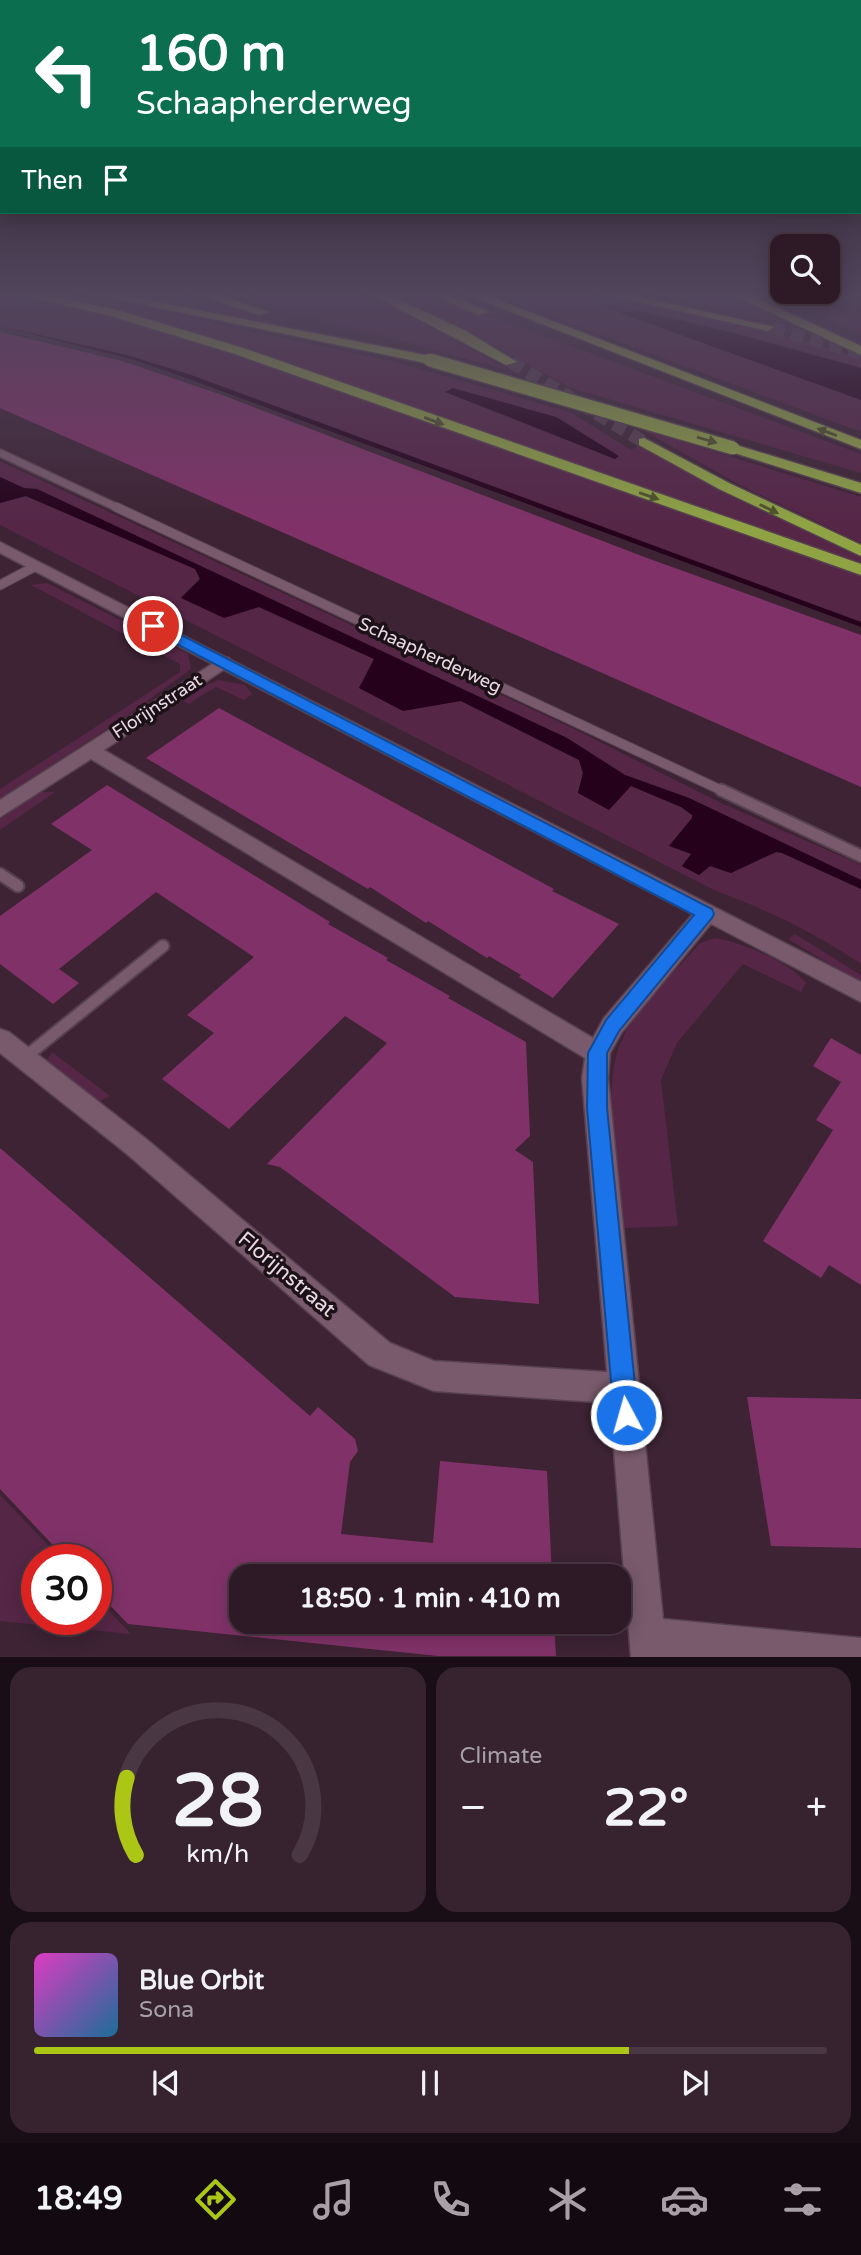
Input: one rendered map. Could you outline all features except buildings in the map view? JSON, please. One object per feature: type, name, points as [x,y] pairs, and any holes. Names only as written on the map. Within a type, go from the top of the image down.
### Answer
[{"type":"highway","points":[[294,370],[861,570]]},
{"type":"highway","points":[[466,370],[861,488]]},
{"type":"highway","points":[[644,370],[793,420]]},
{"type":"highway","points":[[666,370],[861,445]]},
{"type":"highway","points":[[644,442],[724,486],[861,551]]},
{"type":"street","points":[[0,547],[861,993]]},
{"type":"street","name":"Florijnstraat","points":[[0,810],[223,662]]},
{"type":"street","name":"Florijnstraat","points":[[90,750],[598,1053]]},
{"type":"street","points":[[706,914],[612,1025],[598,1053],[597,1108],[648,1646],[861,1656]]},
{"type":"street","name":"Florijnstraat","points":[[0,1039],[136,1146],[380,1354],[435,1376],[624,1388]]},
{"type":"lane","name":"Schaapherderweg","points":[[0,453],[861,856]]},
{"type":"lane","points":[[0,585],[36,566]]},
{"type":"lane","points":[[0,874],[18,886]]},
{"type":"lane","points":[[24,1058],[163,947]]},
{"type":"shaded area","points":[[164,370],[191,375],[861,622],[861,627]]},
{"type":"shaded area","points":[[176,370],[278,370],[861,575],[861,622]]},
{"type":"shaded area","points":[[304,370],[424,370],[570,412],[631,450],[641,445],[722,492],[861,557],[861,566]],"holes":[[[446,392],[561,419],[618,456],[615,459]]]},
{"type":"shaded area","points":[[539,370],[636,370],[861,454],[861,473],[571,388]]},
{"type":"shaded area","points":[[696,370],[779,370],[861,400],[861,432]]},
{"type":"shaded area","points":[[779,370],[861,370],[861,400]]},
{"type":"shaded area","points":[[453,388],[556,417],[619,456],[615,459],[445,392]]},
{"type":"shaded area","points":[[641,429],[861,497],[861,543],[740,485]]},
{"type":"shaded area","points":[[0,461],[568,726],[723,804],[861,865],[861,880],[689,798],[625,775],[567,738],[37,489],[24,488],[0,477]]},
{"type":"shaded area","points":[[0,477],[24,488],[37,489],[567,738],[625,775],[689,798],[861,880],[861,889],[776,852],[731,873],[710,866],[699,875],[682,866],[691,854],[669,846],[692,818],[692,815],[681,807],[631,786],[609,810],[578,793],[583,773],[579,760],[461,701],[403,711],[359,688],[374,659],[259,607],[224,618],[181,598],[200,579],[195,569],[26,496],[0,503]]},
{"type":"shaded area","points":[[25,496],[196,569],[200,579],[181,597],[258,607],[374,659],[360,688],[381,699],[436,704],[460,701],[579,760],[583,773],[578,793],[631,786],[681,807],[692,815],[692,854],[682,866],[699,875],[710,866],[731,873],[776,852],[861,889],[861,964],[790,922],[714,890],[0,525],[0,503]]},
{"type":"shaded area","points":[[47,583],[188,654],[191,669],[128,715],[0,799],[0,789],[180,672],[180,664],[31,585]]},
{"type":"shaded area","points":[[218,680],[245,685],[252,694],[244,700],[216,687],[188,704],[184,701],[188,693]]},
{"type":"shaded area","points":[[40,792],[55,792],[0,830],[0,819]]},
{"type":"shaded area","points":[[795,934],[861,975],[861,983],[788,939]]},
{"type":"shaded area","points":[[715,938],[764,954],[789,968],[806,983],[801,992],[743,964],[677,1043],[661,1080],[678,1226],[625,1228],[612,1130],[612,1079],[616,1055],[624,1035],[648,1001],[700,943]]},
{"type":"shaded area","points":[[52,1052],[110,1096],[98,1102],[49,1069],[47,1060]]},
{"type":"shaded area","points":[[0,1495],[47,1544],[21,1544],[21,1623],[0,1621]]},
{"type":"shaded area","points":[[112,1614],[131,1634],[112,1632]]},
{"type":"tunnel","points":[[525,370],[644,442]]},
{"type":"route","points":[[153,626],[706,914],[612,1025],[598,1053],[595,1078],[597,1108],[626,1415]]}]
